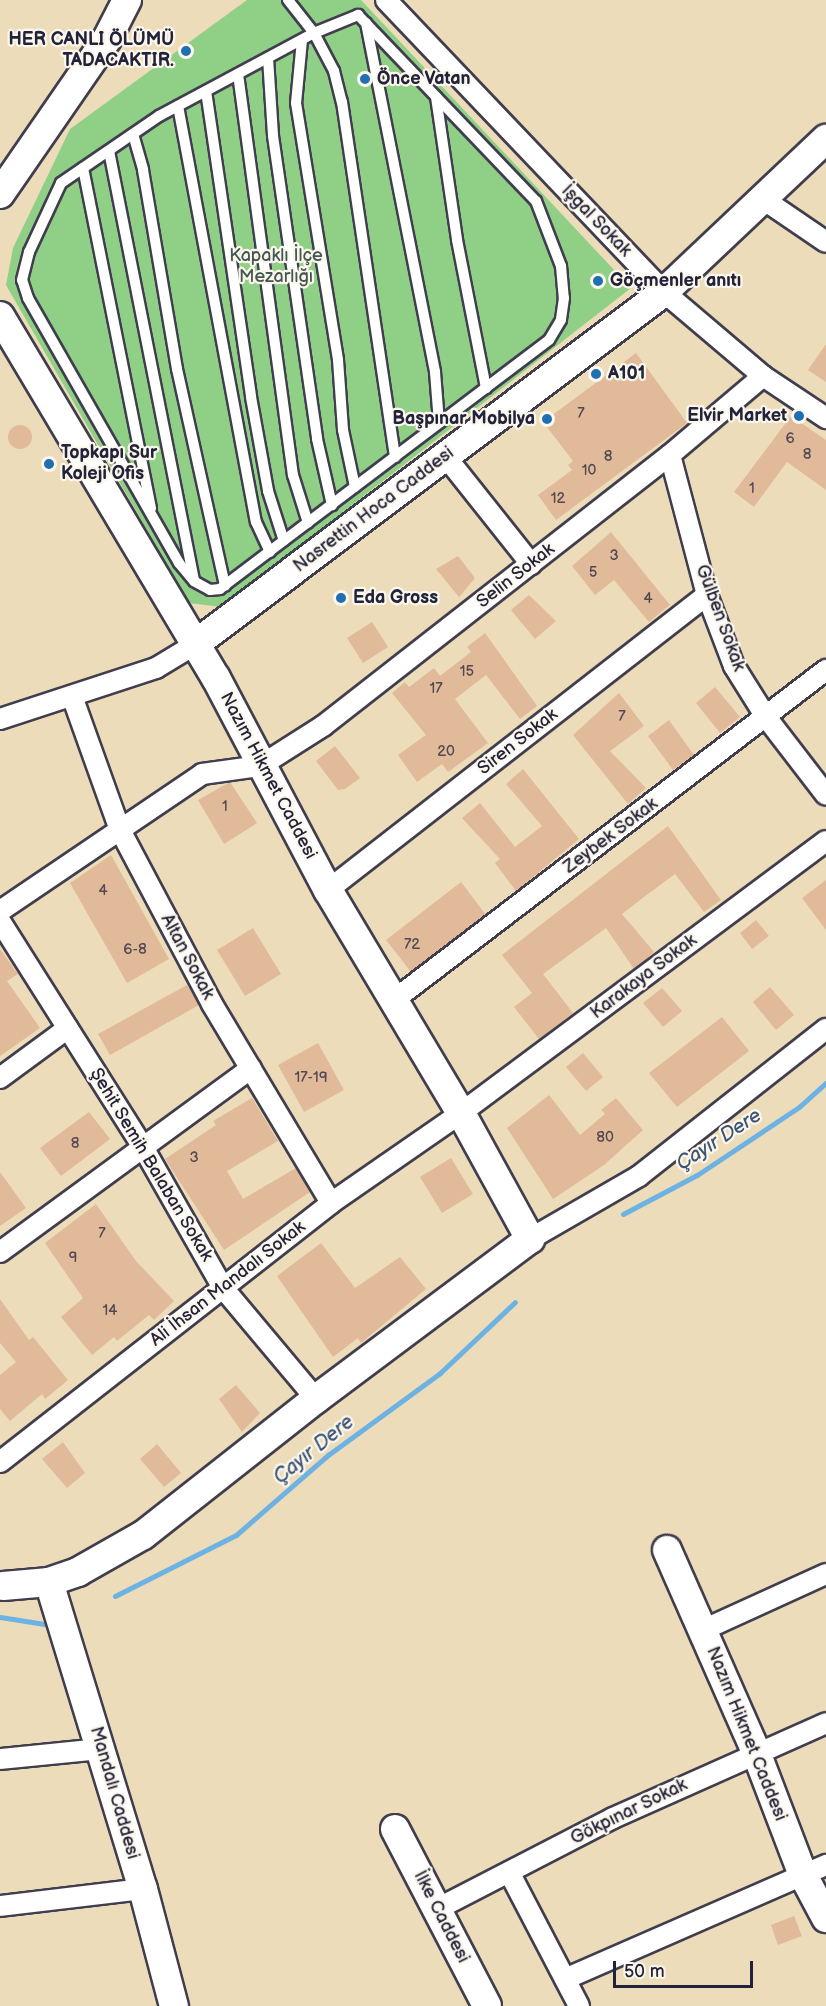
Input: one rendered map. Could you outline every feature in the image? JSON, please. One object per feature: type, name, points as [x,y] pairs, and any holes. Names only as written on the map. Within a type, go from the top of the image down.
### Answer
[{"type":"street","points":[[0,194],[107,39],[128,0]]},
{"type":"street","name":"İşgal Sokak","points":[[386,0],[664,292],[763,376],[826,418]]},
{"type":"street","name":"Nasrettin Hoca Caddesi","points":[[194,645],[664,292],[826,139]]},
{"type":"street","points":[[763,199],[826,242]]},
{"type":"street","name":"Nazım Hikmet Caddesi","points":[[0,316],[194,645],[216,678],[260,766],[328,890],[461,1113],[530,1239]]},
{"type":"street","name":"Selin Sokak","points":[[260,766],[323,726],[670,454],[763,376]]},
{"type":"street","name":"Gülben Sokak","points":[[670,454],[707,595],[734,666],[766,717],[826,795]]},
{"type":"street","points":[[446,457],[531,564]]},
{"type":"street","name":"Siren Sokak","points":[[328,890],[707,595]]},
{"type":"street","points":[[0,719],[156,668],[194,645]]},
{"type":"street","name":"Zeybek Sokak","points":[[394,1000],[826,669]]},
{"type":"street","name":"Altan Sokak","points":[[72,696],[120,830],[212,1004],[331,1203]]},
{"type":"street","points":[[0,911],[202,774],[260,766]]},
{"type":"street","name":"Karakaya Sokak","points":[[461,1113],[826,841]]},
{"type":"street","name":"Şehit Semih Balaban Sokak","points":[[0,921],[144,1149],[223,1288],[316,1399]]},
{"type":"street","points":[[0,1078],[68,1028]]},
{"type":"street","points":[[2,1584],[49,1582],[78,1572],[143,1535],[316,1399],[530,1239],[639,1176],[826,1029]]},
{"type":"street","points":[[0,1252],[144,1149],[251,1068]]},
{"type":"street","name":"Ali İhsan Mandalı Sokak","points":[[0,1461],[331,1203],[461,1113]]},
{"type":"street","name":"Nazım Hikmet Caddesi","points":[[667,1551],[756,1752],[814,1870],[826,1918]]},
{"type":"street","points":[[703,1630],[826,1574]]},
{"type":"street","name":"Mandalı Caddesi","points":[[49,1582],[143,1889],[174,2006]]},
{"type":"street","name":"Gökpınar Sokak","points":[[437,1909],[613,1818],[756,1752],[826,1723]]},
{"type":"street","points":[[0,1759],[101,1749]]},
{"type":"street","name":"İlke Caddesi","points":[[395,1829],[487,2006]]},
{"type":"street","points":[[565,1979],[814,1870]]},
{"type":"street","points":[[509,1872],[579,2006]]},
{"type":"street","points":[[0,1906],[143,1889]]},
{"type":"lane","points":[[288,0],[314,33],[334,71],[342,102],[394,457]]},
{"type":"lane","points":[[358,15],[536,201],[549,227],[561,266],[563,309],[549,340],[225,586],[210,590],[194,581],[153,517],[28,298],[22,280],[28,252],[61,183],[178,106],[314,33],[358,15]]},
{"type":"lane","points":[[366,23],[435,372],[439,423]]},
{"type":"lane","points":[[302,40],[296,103],[338,360],[343,430],[355,487]]},
{"type":"lane","points":[[268,58],[278,171],[317,439],[332,505]]},
{"type":"lane","points":[[238,74],[293,475],[308,523]]},
{"type":"lane","points":[[206,91],[251,397],[268,491],[284,542]]},
{"type":"lane","points":[[436,97],[457,240],[486,388]]},
{"type":"lane","points":[[178,106],[256,522],[270,552]]},
{"type":"lane","points":[[133,134],[142,170],[177,369],[225,586]]},
{"type":"lane","points":[[109,151],[194,581]]},
{"type":"lane","points":[[82,168],[153,517]]},
{"type":"green space","name":"Kapaklı İlçe Mezarlığı","points":[[247,0],[361,0],[631,288],[221,607],[189,603],[6,285],[13,248],[70,129]]},
{"type":"building","points":[[826,344],[826,382],[808,370]]},
{"type":"building","points":[[636,353],[687,423],[556,520],[538,495],[572,470],[568,465],[573,461],[543,422]]},
{"type":"building","points":[[791,416],[826,440],[826,490],[787,462],[754,507],[734,492]]},
{"type":"building","points":[[20,425],[29,428],[32,437],[29,446],[20,449],[11,446],[8,437],[11,428]]},
{"type":"building","points":[[611,532],[670,605],[649,622],[614,580],[595,595],[572,566]]},
{"type":"building","points":[[458,556],[475,578],[459,597],[436,569]]},
{"type":"building","points":[[529,595],[556,621],[535,639],[511,610]]},
{"type":"building","points":[[372,622],[388,647],[363,663],[347,638]]},
{"type":"building","points":[[485,633],[537,706],[520,719],[486,675],[455,699],[488,743],[448,772],[442,764],[417,782],[398,755],[426,735],[392,693],[405,682],[409,687],[434,668],[440,676],[471,652],[467,647]]},
{"type":"building","points":[[715,687],[740,717],[720,733],[696,703]]},
{"type":"building","points":[[619,693],[644,726],[610,751],[646,788],[628,804],[573,735]]},
{"type":"building","points":[[669,720],[694,755],[673,770],[648,736]]},
{"type":"building","points":[[335,746],[360,778],[345,789],[338,790],[316,761]]},
{"type":"building","points":[[523,769],[579,839],[516,891],[495,863],[500,859],[462,818],[480,803],[515,847],[542,826],[506,784]]},
{"type":"building","points":[[230,782],[257,823],[224,844],[198,800]]},
{"type":"building","points":[[668,826],[721,900],[704,912],[675,874],[622,914],[654,952],[634,969],[606,928],[543,974],[573,1013],[539,1039],[514,1007],[532,993],[502,955]]},
{"type":"building","points":[[111,855],[169,959],[127,983],[70,883]]},
{"type":"building","points":[[826,880],[826,930],[802,898]]},
{"type":"building","points":[[461,882],[486,915],[411,972],[386,940]]},
{"type":"building","points":[[756,920],[769,936],[752,949],[740,933]]},
{"type":"building","points":[[253,928],[281,974],[245,996],[217,950]]},
{"type":"building","points":[[0,949],[18,974],[7,981],[40,1028],[0,1056]]},
{"type":"building","points":[[187,985],[199,1005],[110,1055],[98,1034]]},
{"type":"building","points":[[770,987],[794,1015],[776,1030],[753,1002]]},
{"type":"building","points":[[662,988],[682,1011],[663,1027],[643,1003]]},
{"type":"building","points":[[722,1017],[749,1051],[677,1107],[649,1073]]},
{"type":"building","points":[[318,1043],[344,1090],[304,1112],[278,1065]]},
{"type":"building","points":[[583,1053],[603,1077],[586,1091],[566,1067]]},
{"type":"building","points":[[549,1095],[580,1135],[605,1114],[601,1110],[616,1098],[643,1130],[604,1165],[553,1199],[507,1128]]},
{"type":"building","points":[[252,1098],[278,1141],[227,1171],[243,1199],[296,1168],[310,1192],[224,1250],[165,1159],[216,1125],[213,1121]]},
{"type":"building","points":[[89,1112],[110,1139],[61,1176],[40,1148]]},
{"type":"building","points":[[451,1158],[473,1194],[442,1213],[420,1177]]},
{"type":"building","points":[[0,1172],[26,1208],[0,1226]]},
{"type":"building","points":[[96,1204],[136,1261],[174,1301],[154,1320],[149,1315],[117,1341],[114,1337],[92,1355],[61,1317],[83,1298],[45,1243]]},
{"type":"building","points":[[321,1243],[355,1288],[400,1257],[426,1289],[361,1343],[358,1338],[333,1357],[277,1276]]},
{"type":"building","points":[[0,1299],[29,1340],[33,1337],[68,1380],[45,1399],[42,1394],[10,1421],[0,1409],[0,1375],[16,1362],[0,1343]]},
{"type":"building","points":[[236,1385],[260,1413],[242,1432],[219,1399]]},
{"type":"building","points":[[63,1442],[85,1473],[67,1488],[42,1459]]},
{"type":"building","points":[[157,1444],[181,1473],[164,1487],[140,1459]]},
{"type":"building","points":[[794,1916],[802,1936],[778,1945],[771,1925]]},
{"type":"waterway","name":"Çayır Dere","points":[[623,1214],[697,1175],[799,1107],[826,1083]]},
{"type":"waterway","name":"Çayır Dere","points":[[115,1596],[236,1535],[328,1455],[440,1373],[515,1302]]},
{"type":"waterway","name":"Çayır Dere","points":[[0,1617],[44,1624]]},
{"type":"place","name":"HER CANLI ÖLÜMÜ TADACAKTIR.","points":[[186,51]]},
{"type":"place","name":"Önce Vatan","points":[[365,79]]},
{"type":"place","name":"Göçmenler anıtı","points":[[598,281]]},
{"type":"place","name":"A101","points":[[596,374]]},
{"type":"place","name":"Elvir Market","points":[[799,416]]},
{"type":"place","name":"Başpınar Mobilya","points":[[547,419]]},
{"type":"place","name":"Topkapı Sur Koleji Ofis","points":[[49,464]]},
{"type":"place","name":"Eda Gross","points":[[341,598]]}]
